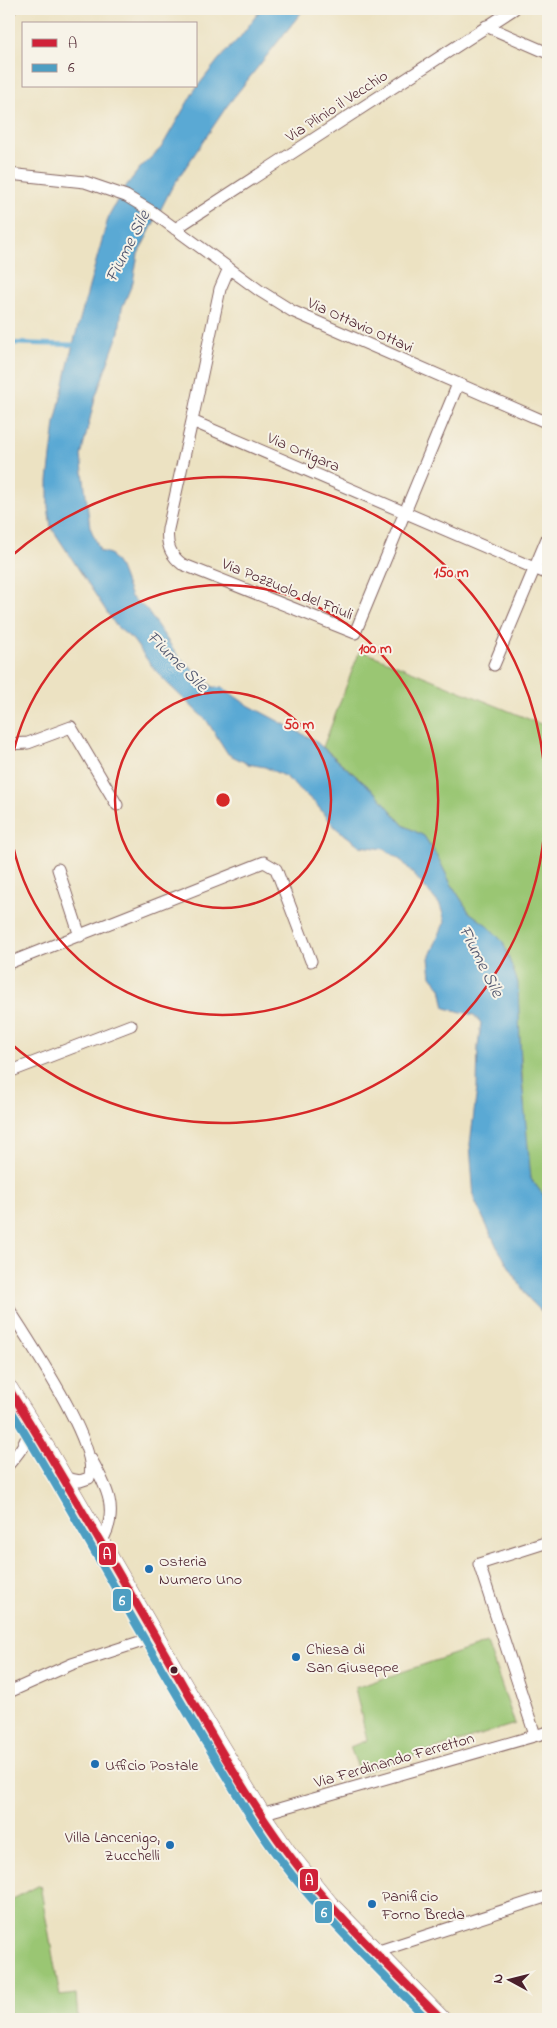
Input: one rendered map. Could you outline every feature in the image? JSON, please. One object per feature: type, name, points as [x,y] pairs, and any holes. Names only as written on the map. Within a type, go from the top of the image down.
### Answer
[{"type":"main road","points":[[9,1389],[64,1478],[155,1637],[261,1814],[300,1870],[329,1904],[441,2019]]},
{"type":"street","name":"Via Plinio il Vecchio","points":[[175,229],[514,9]]},
{"type":"street","points":[[486,26],[548,53]]},
{"type":"street","name":"Via Ottavio Ottavi","points":[[9,174],[85,182],[111,190],[138,203],[277,302],[310,320],[548,423]]},
{"type":"street","points":[[192,421],[220,289],[229,268]]},
{"type":"street","name":"Via Pozzuolo del Friuli","points":[[192,421],[167,538],[171,552],[182,564],[355,633],[458,384]]},
{"type":"street","name":"Via Ortigara","points":[[192,421],[548,574]]},
{"type":"street","points":[[494,665],[548,536]]},
{"type":"street","points":[[9,744],[28,743],[71,727],[117,805]]},
{"type":"street","points":[[9,963],[264,862],[276,869],[311,961]]},
{"type":"street","points":[[58,869],[80,936]]},
{"type":"street","points":[[9,1072],[132,1025]]},
{"type":"street","points":[[9,1309],[72,1413],[89,1455],[100,1475],[111,1506],[110,1525],[101,1542]]},
{"type":"street","points":[[9,1464],[25,1442],[28,1434],[27,1418]]},
{"type":"street","points":[[64,1478],[80,1481],[89,1478],[91,1470],[89,1455]]},
{"type":"street","points":[[535,1735],[480,1564],[548,1542]]},
{"type":"street","points":[[9,1692],[72,1664],[155,1637]]},
{"type":"street","name":"Via Ferdinando Ferretton","points":[[261,1814],[548,1732]]},
{"type":"street","points":[[376,1952],[548,1896]]},
{"type":"green space","points":[[360,650],[548,727],[548,1201],[531,1179],[527,1150],[519,1028],[488,926],[469,912],[424,836],[403,825],[378,795],[323,747]]},
{"type":"green space","points":[[487,1643],[515,1724],[360,1773],[350,1747],[367,1740],[355,1688]]},
{"type":"green space","points":[[40,1885],[60,1996],[76,1994],[78,2019],[9,2019],[9,1901]]},
{"type":"water","name":"Fiume Sile","points":[[261,9],[304,9],[227,106],[171,189],[138,254],[133,282],[122,308],[119,332],[95,398],[81,456],[90,527],[100,551],[110,554],[120,568],[131,597],[146,609],[176,653],[213,687],[223,688],[246,704],[314,740],[378,795],[403,825],[424,836],[469,912],[488,926],[503,942],[518,983],[521,1070],[531,1179],[548,1201],[548,1318],[528,1298],[497,1247],[474,1199],[470,1144],[477,1089],[478,1046],[481,1023],[474,1015],[445,1008],[441,988],[431,976],[429,958],[445,921],[440,905],[403,862],[384,849],[360,846],[336,828],[315,803],[286,777],[265,767],[248,764],[228,754],[207,721],[166,682],[133,640],[116,626],[51,527],[48,507],[48,481],[55,423],[72,348],[109,215],[123,190],[140,168],[161,148],[194,91],[219,59],[241,36]]},
{"type":"waterway","points":[[9,343],[77,345]]},
{"type":"transit line","name":"A","points":[[9,1389],[94,1530],[228,1763],[287,1852],[342,1917],[441,2019]]},
{"type":"transit line","name":"6","points":[[9,1407],[258,1829],[314,1901],[350,1941],[427,2019]]},
{"type":"place","name":"Osteria Numero Uno","points":[[149,1569]]},
{"type":"place","name":"Chiesa di San Giuseppe","points":[[296,1657]]},
{"type":"place","name":"Ufficio Postale","points":[[95,1764]]},
{"type":"place","name":"Villa Lancenigo, Zucchelli","points":[[170,1845]]},
{"type":"place","name":"Panificio Forno Breda","points":[[372,1904]]}]
